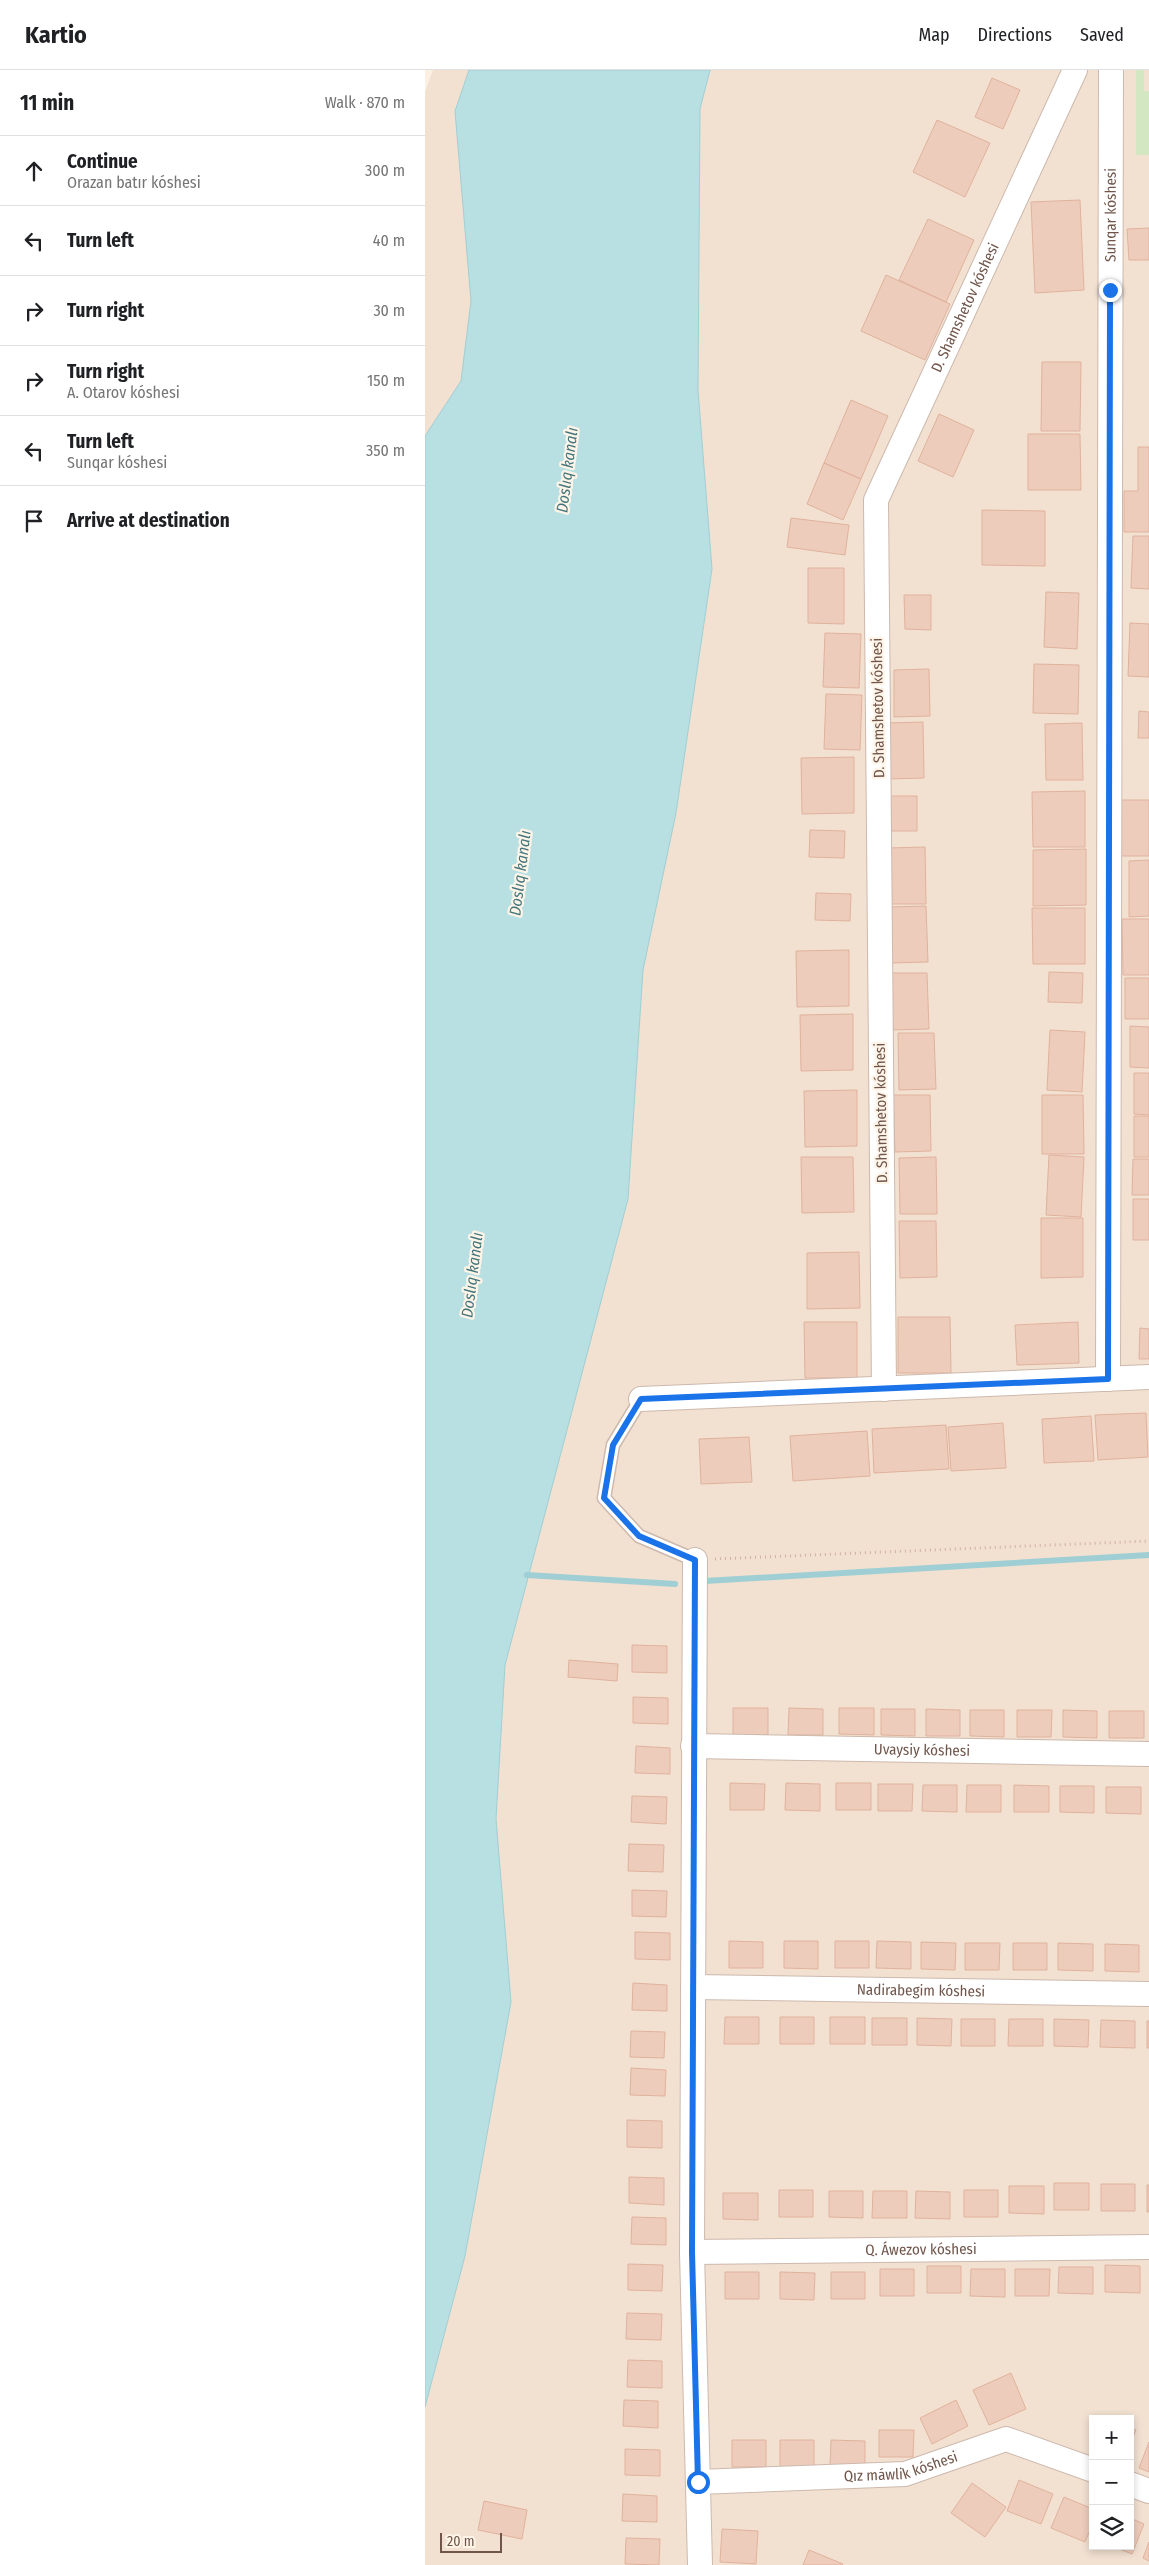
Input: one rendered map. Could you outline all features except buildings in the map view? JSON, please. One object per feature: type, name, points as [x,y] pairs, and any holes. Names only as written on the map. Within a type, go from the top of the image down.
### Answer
[{"type":"street","name":"D. Shamshetov kóshesi","points":[[884,1389],[876,500],[1075,70]]},
{"type":"street","name":"Sunqar kóshesi","points":[[1108,1379],[1111,70]]},
{"type":"street","points":[[641,1399],[1149,1377]]},
{"type":"street","points":[[695,1560],[692,2252],[700,2565]]},
{"type":"street","name":"Uvaysiy kóshesi","points":[[693,1746],[1149,1754]]},
{"type":"street","name":"Nadirabegim kóshesi","points":[[693,1987],[1149,1994]]},
{"type":"street","name":"Q. Áwezov kóshesi","points":[[692,2252],[1149,2246]]},
{"type":"street","name":"Qız máwlik kóshesi","points":[[698,2482],[905,2474],[1006,2439],[1089,2469]]},
{"type":"street","points":[[1134,2485],[1149,2491]]},
{"type":"lane","points":[[641,1399],[613,1445],[604,1498],[639,1536],[695,1560]]},
{"type":"path","points":[[695,1560],[1149,1540]]},
{"type":"shaded area","points":[[433,70],[1149,70],[1149,2565],[425,2565],[425,92]]},
{"type":"green space","points":[[1136,70],[1144,70],[1144,91],[1149,91],[1149,155],[1136,155]]},
{"type":"water","name":"Doslıq kanalı","points":[[469,70],[710,70],[700,109],[698,390],[712,569],[676,813],[643,970],[628,1199],[505,1665],[496,1819],[511,2002],[465,2256],[425,2407],[425,436],[461,381],[471,301],[455,111]]},
{"type":"waterway","points":[[705,1581],[1149,1555]]},
{"type":"waterway","points":[[527,1575],[675,1584]]},
{"type":"route","points":[[698,2482],[692,2252],[695,1560],[639,1536],[604,1498],[613,1445],[641,1399],[1108,1379],[1110,290]]}]
